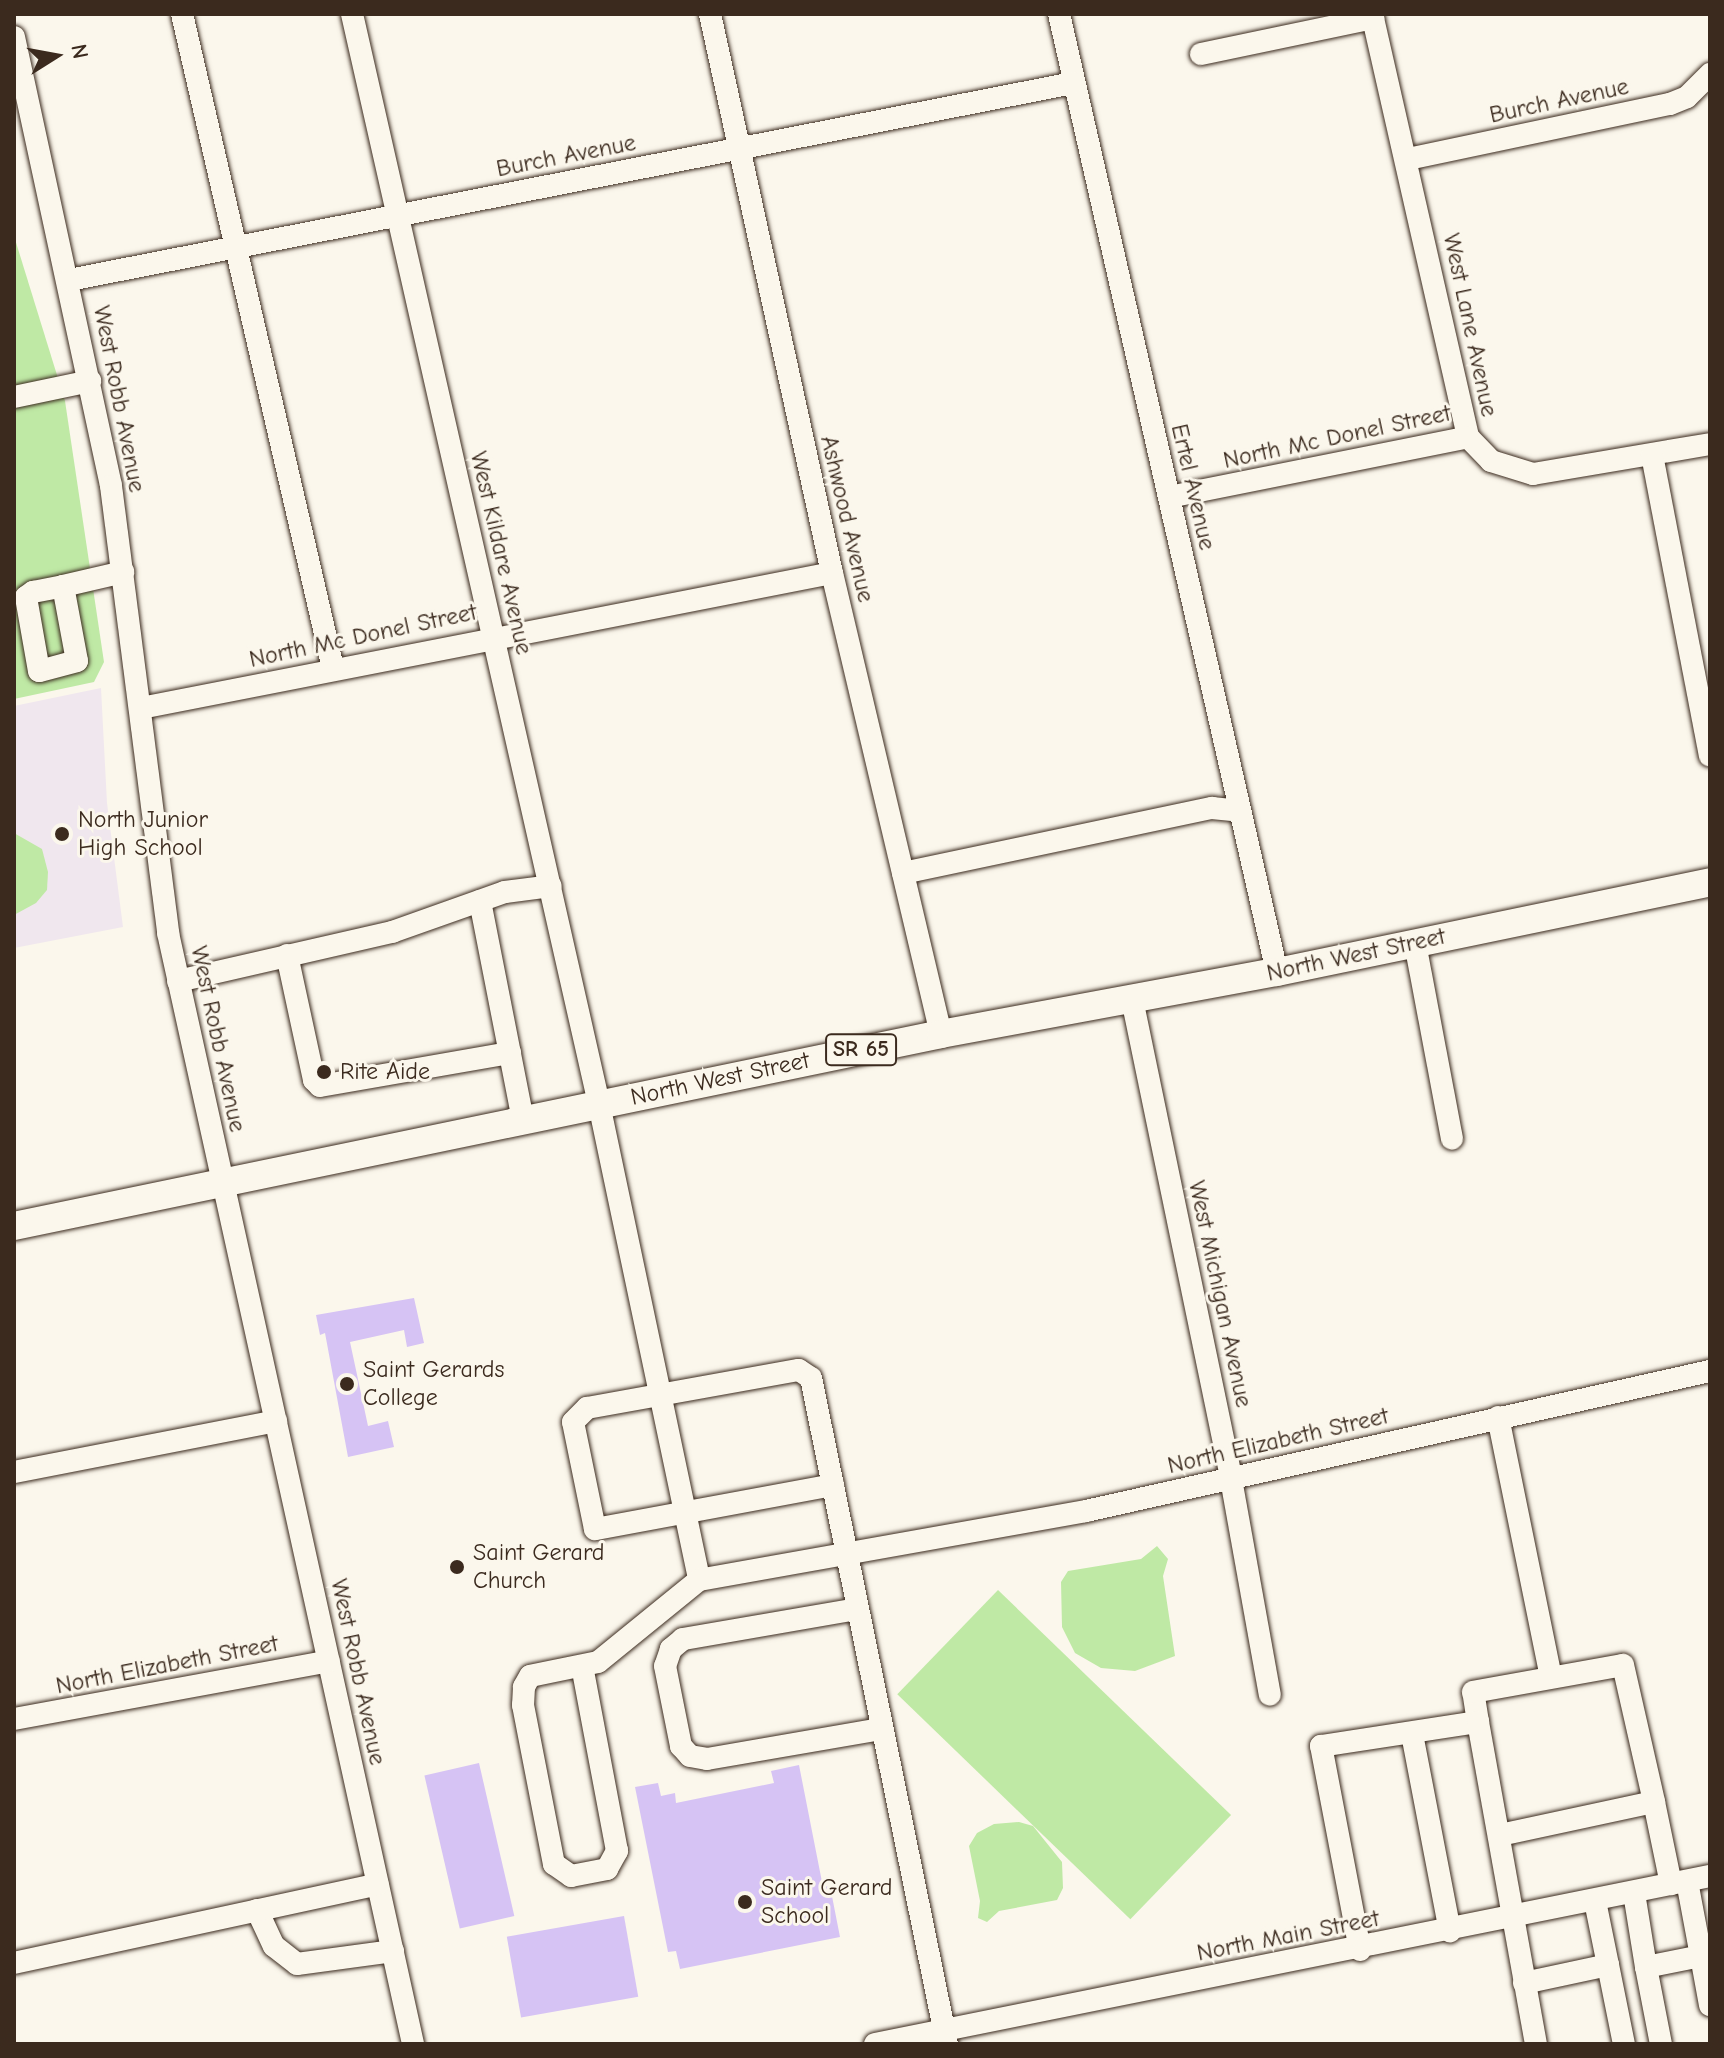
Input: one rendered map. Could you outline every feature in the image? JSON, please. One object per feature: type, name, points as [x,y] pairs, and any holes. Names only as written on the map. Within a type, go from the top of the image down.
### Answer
[{"type":"main road","name":"North West Street","points":[[14,1226],[224,1185],[941,1034],[1277,972],[1710,882]]},
{"type":"street","points":[[182,14],[333,668]]},
{"type":"street","name":"West Kildare Avenue","points":[[352,14],[551,886],[699,1580]]},
{"type":"street","name":"Ashwood Avenue","points":[[710,14],[832,573],[941,1034]]},
{"type":"street","name":"Ertel Avenue","points":[[1059,14],[1277,972]]},
{"type":"street","points":[[1201,54],[1372,16]]},
{"type":"street","name":"West Lane Avenue","points":[[1372,16],[1408,159],[1468,437],[1491,461],[1533,474],[1710,444]]},
{"type":"street","name":"West Robb Avenue","points":[[14,37],[90,381],[123,572],[161,894],[178,981],[413,2044]]},
{"type":"street","name":"Burch Avenue","points":[[1408,159],[1670,104],[1687,97],[1710,74]]},
{"type":"street","name":"Burch Avenue","points":[[69,280],[1073,83]]},
{"type":"street","points":[[14,396],[90,381]]},
{"type":"street","name":"North Mc Donel Street","points":[[1169,497],[1468,437]]},
{"type":"street","points":[[1652,455],[1710,755]]},
{"type":"street","points":[[63,586],[123,572]]},
{"type":"street","name":"North Mc Donel Street","points":[[141,708],[493,636],[832,573]]},
{"type":"street","points":[[903,873],[1212,808],[1240,811]]},
{"type":"street","points":[[178,981],[392,932],[480,901],[551,886]]},
{"type":"street","points":[[480,901],[523,1120]]},
{"type":"street","points":[[1415,943],[1452,1139]]},
{"type":"street","points":[[287,955],[314,1080],[320,1086],[329,1089],[510,1053]]},
{"type":"street","name":"West Michigan Avenue","points":[[1132,999],[1231,1479],[1270,1695]]},
{"type":"street","points":[[833,1485],[595,1529],[573,1422],[587,1408],[799,1370],[811,1378],[851,1554],[857,1609],[945,2037]]},
{"type":"street","name":"North Elizabeth Street","points":[[699,1580],[851,1554],[1231,1479],[1710,1371]]},
{"type":"street","points":[[1498,1417],[1551,1677]]},
{"type":"street","points":[[14,1472],[276,1421]]},
{"type":"street","points":[[582,1666],[617,1851],[607,1869],[571,1876],[554,1864],[523,1705],[530,1676],[598,1662],[699,1580]]},
{"type":"street","points":[[857,1609],[683,1639],[671,1649],[665,1666],[667,1679],[681,1746],[690,1756],[707,1759],[881,1729]]},
{"type":"street","name":"North Elizabeth Street","points":[[14,1719],[329,1661]]},
{"type":"street","points":[[1536,2044],[1473,1692],[1623,1665],[1654,1802],[1705,1956],[1710,2005]]},
{"type":"street","points":[[1360,1950],[1321,1746],[1478,1722]]},
{"type":"street","points":[[1412,1734],[1450,1931]]},
{"type":"street","points":[[1500,1835],[1654,1802]]},
{"type":"street","name":"North Main Street","points":[[875,2044],[945,2037],[1710,1876]]},
{"type":"street","points":[[14,1962],[378,1884]]},
{"type":"street","points":[[1634,1893],[1661,2044]]},
{"type":"street","points":[[1595,1901],[1624,2044]]},
{"type":"street","points":[[257,1910],[274,1946],[297,1964],[393,1951]]},
{"type":"street","points":[[1646,1967],[1705,1956]]},
{"type":"street","points":[[1524,1983],[1608,1965]]},
{"type":"shaded area","name":"North Junior High School","points":[[101,688],[107,803],[123,927],[14,948],[14,706]]},
{"type":"green space","points":[[14,236],[65,401],[104,662],[94,682],[14,699]]},
{"type":"green space","points":[[14,833],[42,849],[48,872],[47,890],[36,903],[14,915]]},
{"type":"green space","points":[[1157,1546],[1168,1559],[1163,1576],[1175,1656],[1135,1671],[1101,1668],[1075,1653],[1062,1627],[1061,1582],[1068,1571],[1141,1559]]},
{"type":"green space","points":[[998,1590],[1231,1815],[1130,1919],[897,1694]]},
{"type":"green space","points":[[1019,1822],[1033,1826],[1062,1862],[1063,1888],[1057,1900],[999,1911],[987,1922],[978,1918],[980,1901],[969,1846],[977,1833],[994,1824]]},
{"type":"building","name":"Saint Gerards College","points":[[414,1298],[424,1343],[407,1347],[404,1330],[350,1342],[368,1426],[388,1421],[394,1447],[348,1457],[325,1333],[320,1335],[316,1315]]},
{"type":"building","points":[[479,1763],[514,1916],[460,1929],[424,1776]]},
{"type":"building","name":"Saint Gerard School","points":[[799,1765],[823,1887],[830,1886],[840,1937],[680,1969],[676,1951],[668,1952],[635,1787],[658,1783],[661,1796],[675,1793],[676,1803],[774,1783],[771,1771]]},
{"type":"building","points":[[624,1916],[638,1997],[521,2017],[507,1937]]},
{"type":"place","name":"North Junior High School","points":[[62,834]]},
{"type":"place","name":"Rite Aide","points":[[324,1072]]},
{"type":"place","name":"Saint Gerards College","points":[[347,1384]]},
{"type":"place","name":"Saint Gerard Church","points":[[457,1567]]},
{"type":"place","name":"Saint Gerard School","points":[[745,1902]]}]
